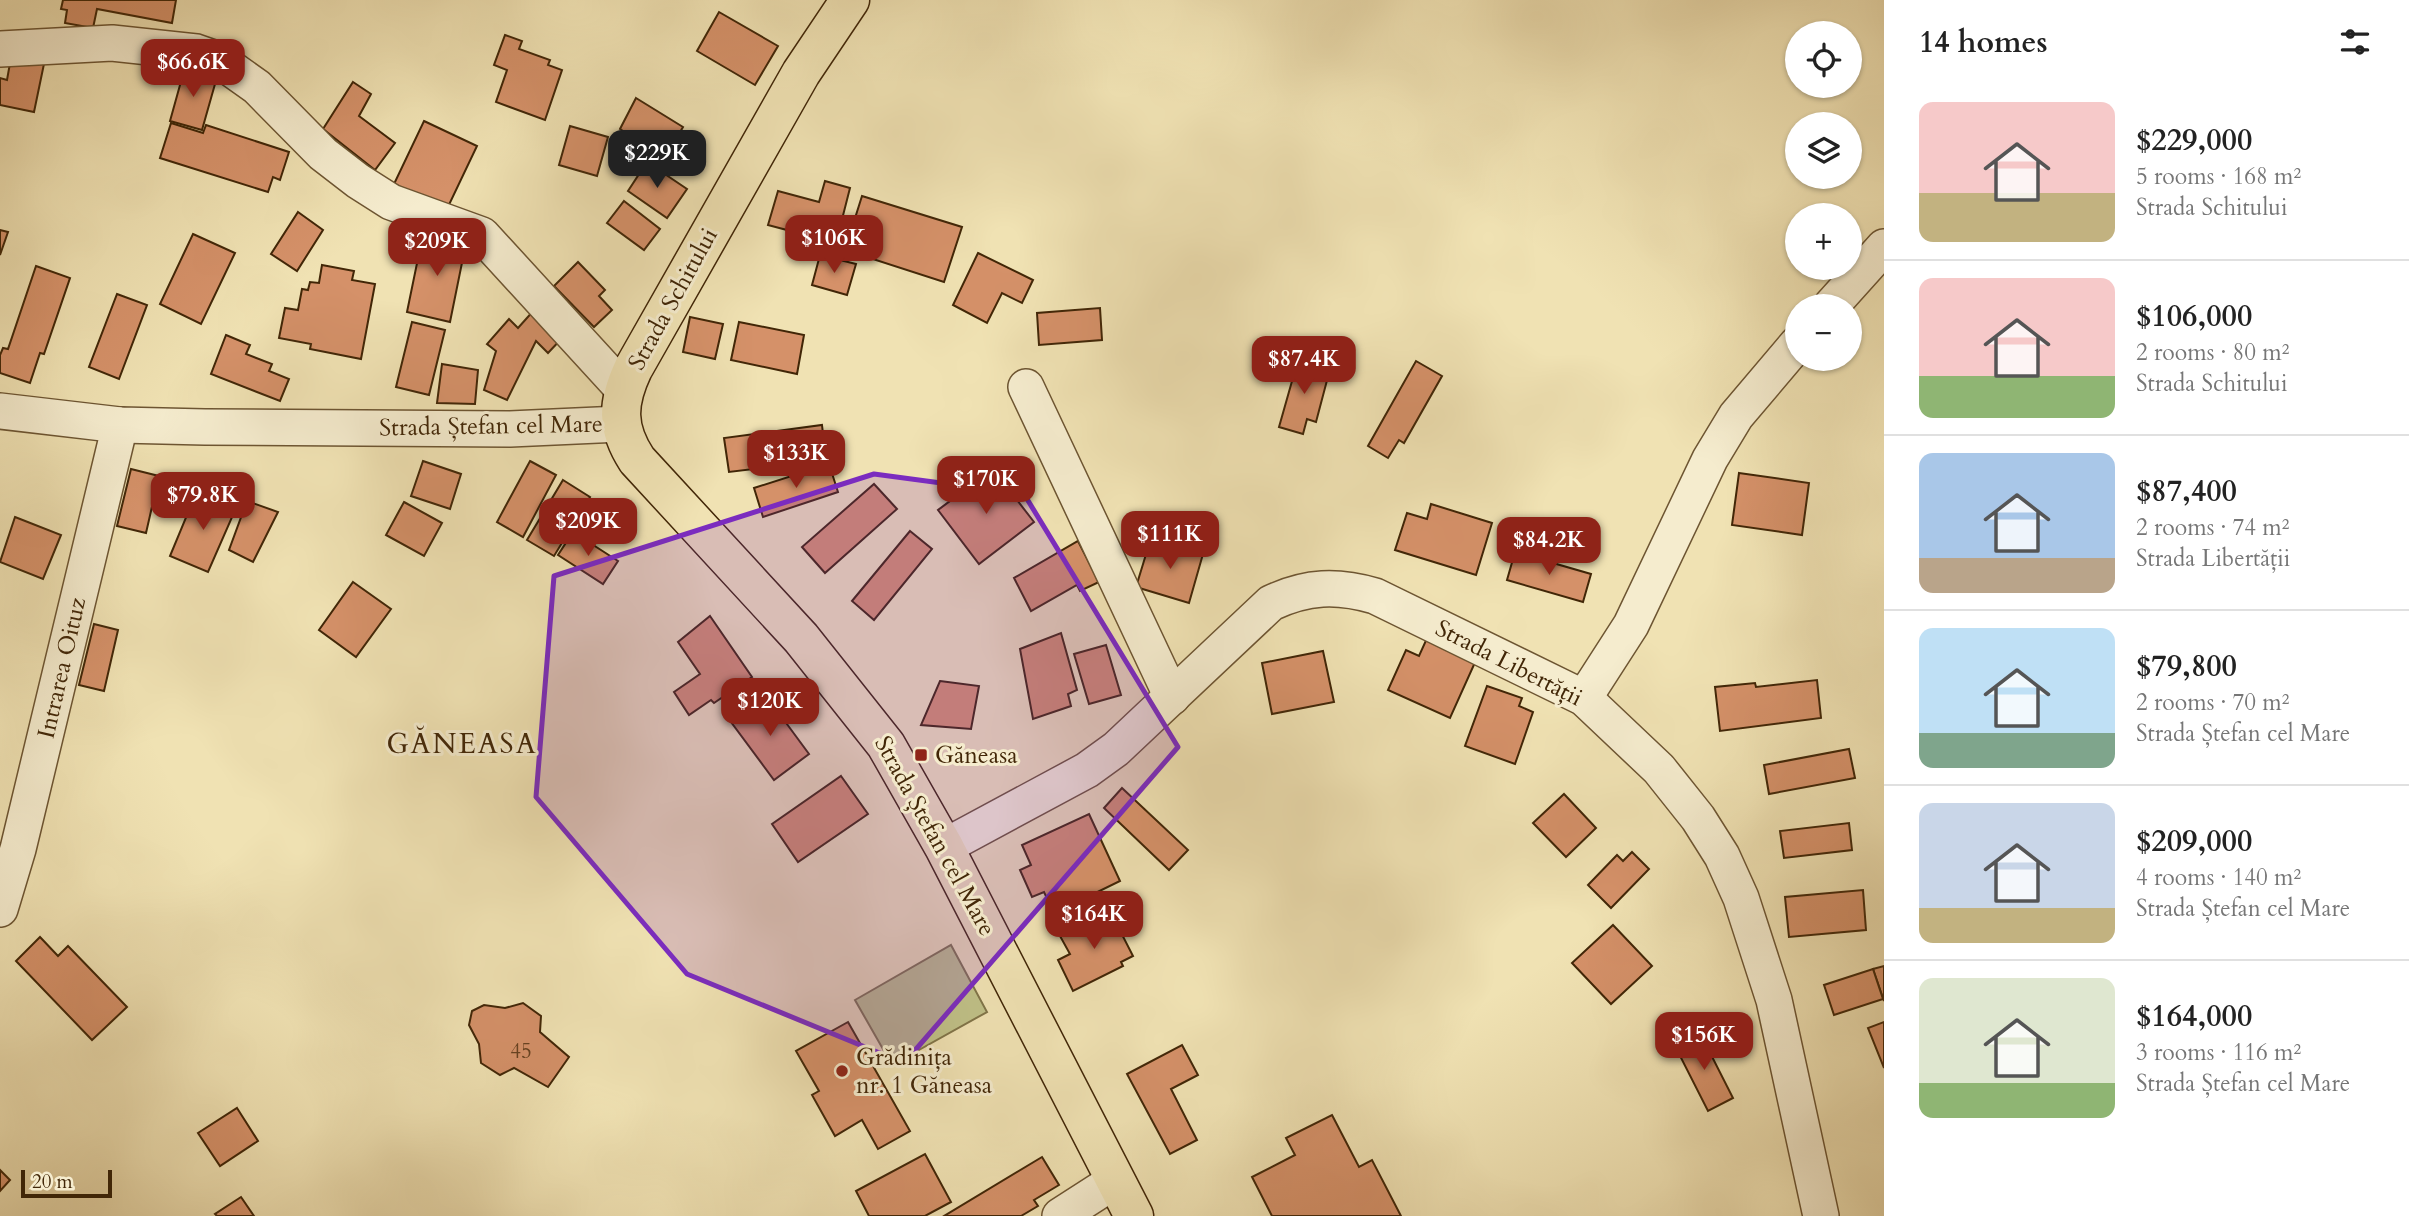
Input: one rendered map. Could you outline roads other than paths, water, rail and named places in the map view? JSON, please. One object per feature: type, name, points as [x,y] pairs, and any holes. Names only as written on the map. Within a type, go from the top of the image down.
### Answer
[{"type":"main road","name":"Strada Schitului","points":[[622,406],[801,73],[850,0]]},
{"type":"main road","name":"Strada Ștefan cel Mare","points":[[622,406],[626,443],[637,460],[801,638],[871,723],[901,769],[1134,1216]]},
{"type":"street","points":[[0,49],[112,43],[195,52],[219,60],[257,86],[323,155],[358,181],[403,207],[482,235],[622,406]]},
{"type":"street","points":[[1842,294],[1884,247]]},
{"type":"street","points":[[1584,698],[1631,625],[1710,459],[1736,416],[1785,358]]},
{"type":"street","points":[[1026,387],[1172,698]]},
{"type":"street","name":"Strada Ștefan cel Mare","points":[[0,411],[120,425],[510,429],[622,406]]},
{"type":"street","name":"Intrarea Oituz","points":[[0,909],[19,849],[120,425]]},
{"type":"street","name":"Strada Libertății","points":[[944,847],[1087,771],[1172,698],[1260,611],[1292,594],[1323,587],[1349,588],[1375,596],[1584,698],[1658,769],[1698,818],[1727,867],[1741,898],[1774,1000],[1821,1216]]},
{"type":"street","points":[[1060,1216],[1116,1180]]},
{"type":"place","name":"Găneasa","points":[[921,755]]},
{"type":"place","name":"Grădinița nr. 1 Găneasa","points":[[842,1071]]},
{"type":"district","name":"GĂNEASA","points":[[462,744]]}]
